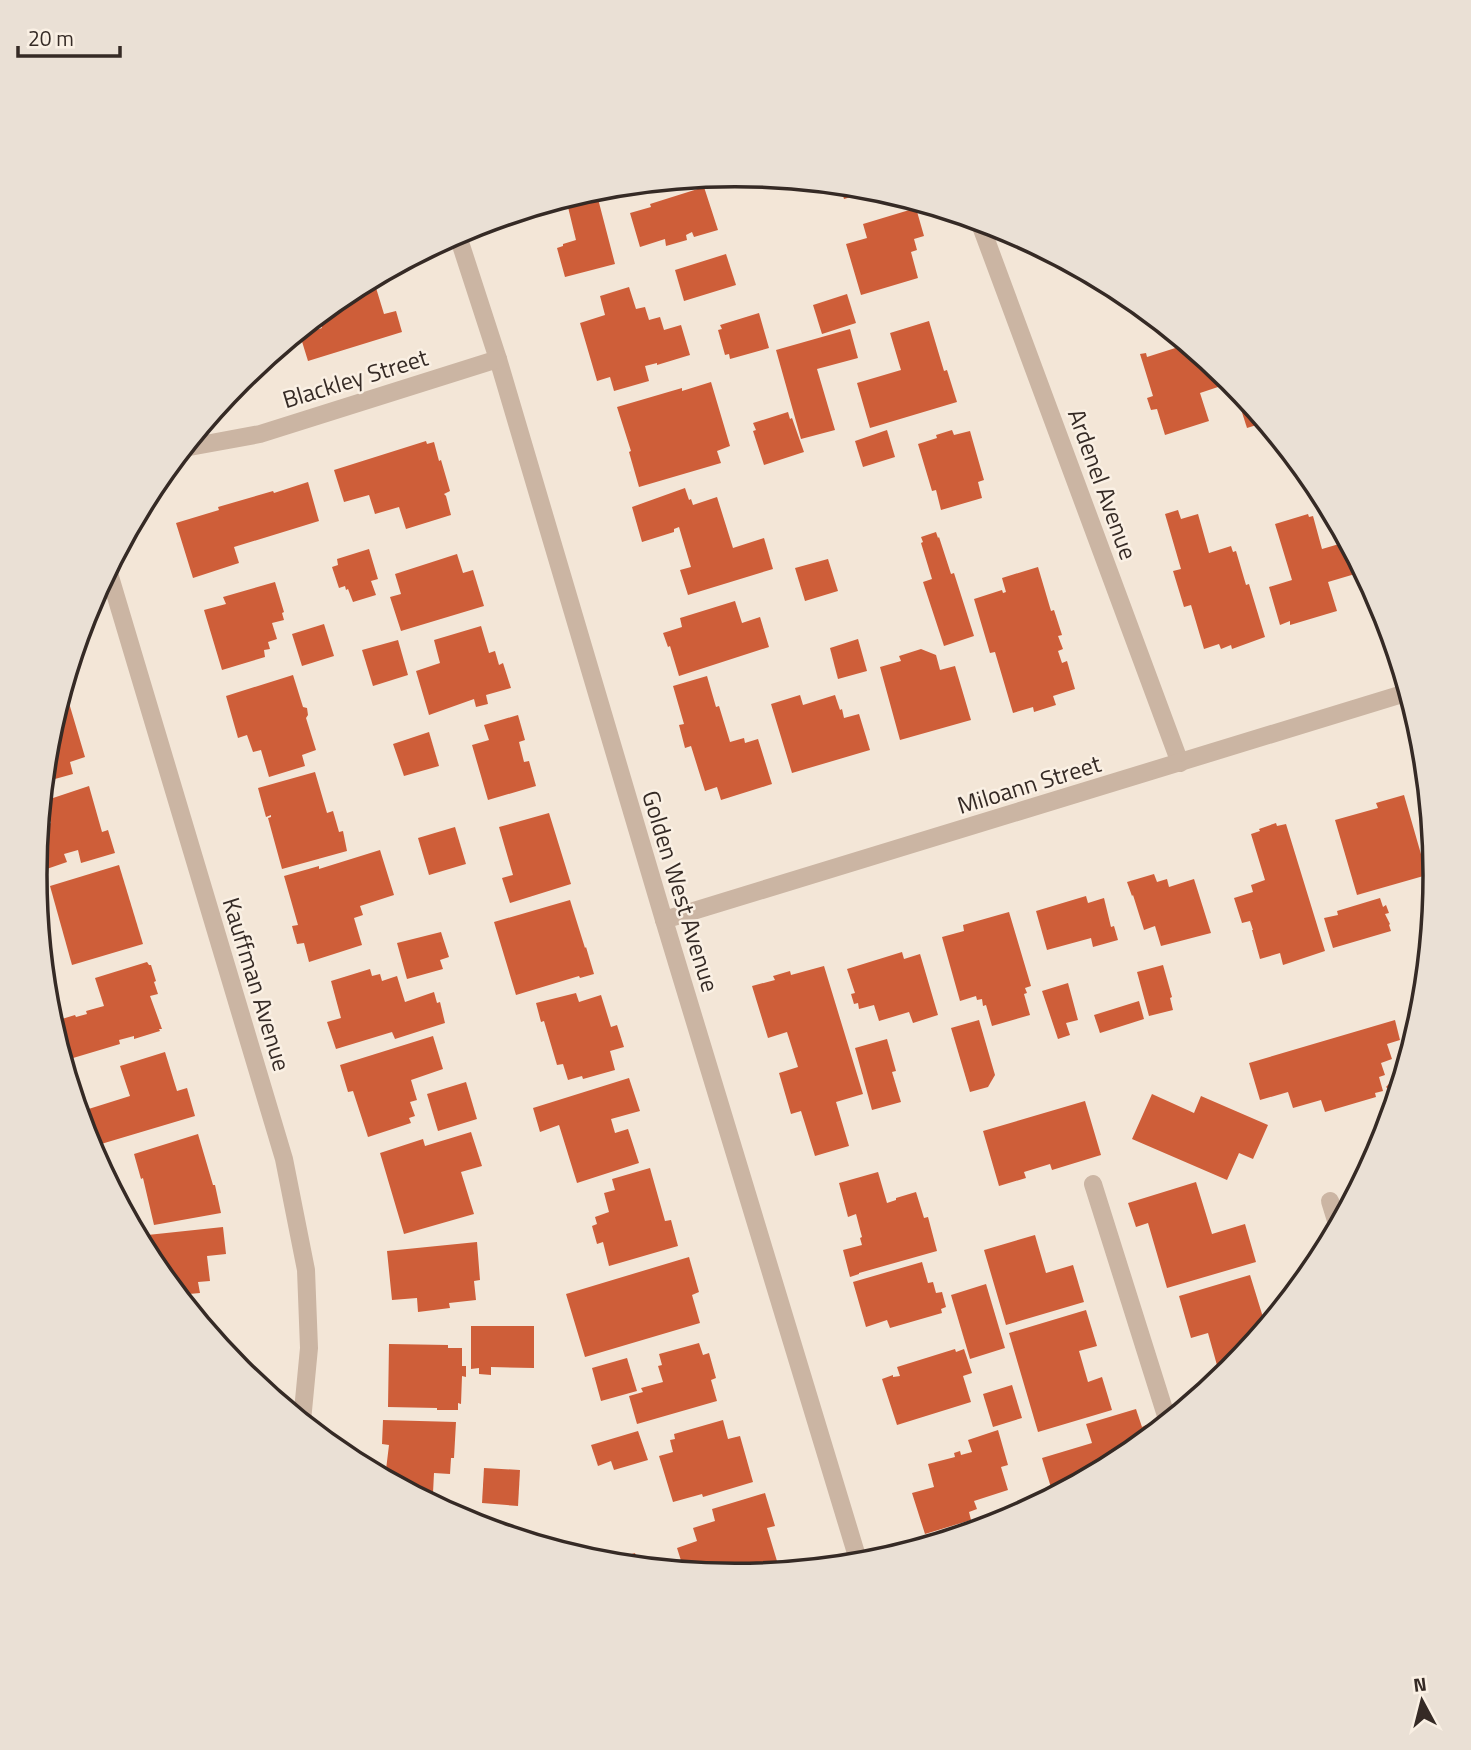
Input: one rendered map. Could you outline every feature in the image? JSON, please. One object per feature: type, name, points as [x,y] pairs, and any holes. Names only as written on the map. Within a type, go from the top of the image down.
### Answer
[{"type":"street","name":"Ardenel Avenue","points":[[984,233],[1180,764]]},
{"type":"street","name":"Golden West Avenue","points":[[461,244],[498,359],[856,1552]]},
{"type":"street","name":"Blackley Street","points":[[198,445],[260,434],[498,359]]},
{"type":"street","name":"Kauffman Avenue","points":[[112,584],[284,1159],[306,1270],[309,1348],[303,1409]]},
{"type":"street","name":"Miloann Street","points":[[664,920],[1399,695]]},
{"type":"street","points":[[1093,1184],[1165,1412]]},
{"type":"street","points":[[1330,1201],[1334,1215]]},
{"type":"building","points":[[704,188],[718,230],[694,237],[692,232],[686,235],[687,240],[666,246],[665,239],[640,247],[630,213],[651,207],[650,204]]},
{"type":"building","points":[[598,201],[615,264],[565,277],[557,248],[576,240],[568,207]]},
{"type":"building","points":[[911,209],[917,211],[924,236],[914,239],[917,250],[911,252],[918,278],[861,295],[846,244],[867,238],[863,224]]},
{"type":"building","points":[[726,254],[736,285],[684,301],[675,270]]},
{"type":"building","points":[[629,287],[636,309],[645,307],[649,320],[660,317],[664,330],[681,325],[690,355],[645,366],[649,381],[614,391],[610,377],[597,381],[580,323],[605,315],[600,296]]},
{"type":"building","points":[[376,288],[384,314],[396,311],[402,332],[308,361],[302,341],[321,326]]},
{"type":"building","points":[[847,294],[856,323],[822,334],[813,305]]},
{"type":"building","points":[[759,313],[769,348],[730,359],[729,354],[725,355],[718,330],[722,329],[720,325]]},
{"type":"building","points":[[929,321],[944,371],[947,370],[957,402],[870,428],[857,383],[901,370],[890,333]]},
{"type":"building","points":[[850,329],[858,358],[817,369],[835,430],[801,439],[776,350]]},
{"type":"building","points":[[1177,348],[1220,386],[1200,393],[1209,421],[1165,435],[1157,409],[1151,410],[1147,398],[1153,396],[1140,354],[1146,353],[1147,357]]},
{"type":"building","points":[[711,382],[730,446],[717,451],[721,463],[639,487],[617,407]]},
{"type":"building","points":[[1240,408],[1256,425],[1247,428]]},
{"type":"building","points":[[788,412],[804,452],[764,465],[753,423]]},
{"type":"building","points":[[887,430],[895,457],[863,467],[855,441]]},
{"type":"building","points":[[952,430],[954,435],[970,431],[984,480],[978,482],[982,498],[941,510],[936,490],[932,491],[918,444]]},
{"type":"building","points":[[426,441],[427,444],[434,442],[439,461],[441,460],[450,491],[444,494],[451,515],[406,529],[399,507],[375,514],[369,495],[344,502],[334,470]]},
{"type":"building","points":[[308,482],[319,521],[234,547],[239,563],[193,578],[176,523],[219,510],[218,507]]},
{"type":"building","points":[[685,488],[693,505],[717,497],[733,548],[764,538],[773,569],[688,595],[680,570],[691,567],[679,527],[674,529],[674,532],[642,542],[632,507]]},
{"type":"building","points":[[1178,510],[1181,519],[1198,514],[1209,553],[1231,546],[1233,552],[1236,551],[1265,637],[1232,649],[1231,645],[1221,649],[1219,644],[1204,649],[1191,605],[1184,607],[1173,571],[1181,569],[1165,514]]},
{"type":"building","points":[[1308,514],[1309,517],[1313,516],[1322,549],[1339,544],[1354,574],[1328,582],[1337,611],[1290,625],[1290,621],[1280,625],[1269,587],[1292,580],[1275,524]]},
{"type":"building","points":[[936,532],[951,574],[954,573],[974,636],[944,646],[923,582],[932,579],[921,537]]},
{"type":"building","points":[[369,549],[378,579],[371,581],[376,595],[353,602],[345,586],[339,588],[332,567],[338,565],[337,559]]},
{"type":"building","points":[[457,554],[463,573],[473,570],[484,606],[401,631],[390,597],[401,594],[395,574]]},
{"type":"building","points":[[828,559],[838,591],[805,601],[795,568]]},
{"type":"building","points":[[1038,567],[1051,611],[1054,610],[1062,635],[1058,636],[1063,649],[1058,651],[1062,663],[1067,661],[1075,689],[1053,696],[1056,705],[1034,712],[1033,707],[1013,713],[995,652],[990,653],[974,599],[1002,590],[1003,593],[1006,592],[1002,578]]},
{"type":"building","points":[[275,582],[284,612],[284,620],[272,623],[277,639],[268,642],[270,649],[264,650],[265,657],[222,670],[204,610],[226,604],[223,597]]},
{"type":"building","points":[[735,601],[742,623],[760,617],[769,647],[679,676],[663,633],[682,627],[680,618]]},
{"type":"building","points":[[324,624],[334,656],[302,666],[292,634]]},
{"type":"building","points":[[481,626],[489,653],[495,651],[499,665],[503,663],[511,688],[486,695],[488,704],[476,707],[474,699],[429,715],[416,671],[440,663],[434,640]]},
{"type":"building","points":[[858,639],[867,671],[838,679],[830,648]]},
{"type":"building","points":[[398,640],[408,675],[373,686],[362,650]]},
{"type":"building","points":[[921,649],[936,655],[940,670],[955,666],[971,720],[900,740],[880,667],[901,661],[899,656]]},
{"type":"building","points":[[293,675],[303,707],[307,708],[306,718],[316,750],[302,755],[305,766],[269,777],[261,750],[253,752],[247,735],[238,738],[226,696]]},
{"type":"building","points":[[707,676],[730,742],[744,738],[745,743],[758,739],[772,784],[721,800],[717,787],[705,791],[691,746],[685,748],[679,725],[684,724],[673,686]]},
{"type":"building","points":[[800,695],[803,705],[835,695],[844,718],[859,714],[870,750],[792,773],[771,704]]},
{"type":"building","points":[[69,704],[85,757],[70,762],[73,774],[54,779]]},
{"type":"building","points":[[518,715],[525,740],[519,742],[524,762],[529,761],[536,786],[488,800],[472,745],[489,740],[484,725]]},
{"type":"building","points":[[429,732],[439,766],[404,776],[393,744]]},
{"type":"building","points":[[315,772],[327,813],[333,811],[339,832],[343,831],[347,851],[282,869],[268,818],[271,815],[266,817],[258,788]]},
{"type":"building","points":[[89,786],[102,832],[108,830],[115,853],[81,863],[78,850],[64,854],[67,862],[47,869],[52,798]]},
{"type":"building","points":[[1404,795],[1423,863],[1424,876],[1357,895],[1335,820],[1378,808],[1376,803]]},
{"type":"building","points":[[549,813],[571,884],[510,903],[502,878],[513,875],[499,827]]},
{"type":"building","points":[[1276,823],[1277,826],[1286,824],[1325,951],[1283,965],[1280,953],[1260,959],[1250,921],[1242,923],[1234,898],[1253,892],[1251,885],[1265,880],[1251,834]]},
{"type":"building","points":[[455,827],[466,864],[429,875],[418,838]]},
{"type":"building","points":[[380,850],[394,895],[360,906],[363,915],[354,918],[362,945],[309,962],[304,943],[297,944],[292,926],[298,925],[284,876],[319,866],[319,869]]},
{"type":"building","points":[[119,865],[143,944],[72,965],[50,886]]},
{"type":"building","points":[[1154,874],[1157,882],[1167,879],[1169,887],[1194,879],[1211,933],[1161,946],[1155,926],[1144,930],[1127,882]]},
{"type":"building","points":[[1086,896],[1088,903],[1104,898],[1111,927],[1114,926],[1118,940],[1093,947],[1091,938],[1047,950],[1036,911]]},
{"type":"building","points":[[1380,898],[1389,913],[1385,914],[1391,931],[1333,948],[1324,918],[1338,915],[1337,911]]},
{"type":"building","points":[[570,900],[594,974],[516,995],[494,922]]},
{"type":"building","points":[[1009,912],[1031,986],[1025,988],[1027,993],[1024,994],[1030,1015],[992,1026],[982,999],[977,1000],[976,996],[960,1001],[942,937],[964,931],[963,925]]},
{"type":"building","points":[[441,932],[449,957],[440,960],[443,969],[407,979],[397,943]]},
{"type":"building","points":[[902,952],[904,959],[920,954],[938,1015],[913,1023],[909,1012],[879,1021],[874,1005],[859,1009],[858,1003],[854,1004],[851,994],[855,993],[847,969]]},
{"type":"building","points":[[147,962],[151,965],[158,994],[150,996],[162,1029],[134,1039],[134,1036],[119,1040],[120,1044],[73,1058],[62,1019],[87,1014],[86,1011],[104,1006],[95,978]]},
{"type":"building","points":[[1163,965],[1173,1010],[1149,1016],[1137,972]]},
{"type":"building","points":[[824,966],[863,1094],[836,1102],[849,1146],[815,1156],[801,1111],[791,1114],[779,1073],[798,1067],[787,1032],[768,1038],[752,986],[775,980],[773,976],[790,971],[791,975]]},
{"type":"building","points":[[370,969],[372,976],[380,974],[382,981],[397,976],[405,1002],[434,992],[437,1003],[440,1002],[445,1023],[395,1039],[392,1032],[336,1049],[327,1022],[341,1018],[331,981]]},
{"type":"building","points":[[1068,983],[1078,1020],[1066,1023],[1070,1035],[1058,1039],[1042,991]]},
{"type":"building","points":[[576,993],[579,1002],[601,995],[611,1027],[617,1025],[624,1047],[610,1051],[615,1070],[583,1079],[582,1076],[568,1080],[563,1064],[557,1065],[536,1003]]},
{"type":"building","points":[[1139,1001],[1144,1019],[1100,1033],[1094,1015]]},
{"type":"building","points":[[979,1020],[995,1075],[988,1087],[970,1092],[951,1028]]},
{"type":"building","points":[[1395,1020],[1400,1040],[1387,1044],[1392,1059],[1381,1063],[1385,1075],[1379,1077],[1383,1091],[1375,1093],[1376,1097],[1325,1112],[1321,1100],[1293,1108],[1288,1092],[1260,1100],[1249,1063]]},
{"type":"building","points":[[433,1036],[443,1069],[411,1080],[417,1100],[410,1102],[415,1116],[409,1118],[411,1123],[368,1137],[353,1091],[348,1092],[340,1065]]},
{"type":"building","points":[[887,1039],[896,1071],[892,1072],[901,1102],[872,1110],[855,1048]]},
{"type":"building","points":[[165,1052],[177,1091],[187,1088],[195,1116],[102,1144],[89,1109],[130,1096],[120,1066]]},
{"type":"building","points":[[629,1078],[640,1111],[611,1119],[615,1133],[628,1129],[639,1163],[577,1183],[559,1125],[540,1132],[533,1108]]},
{"type":"building","points":[[466,1082],[477,1119],[438,1131],[427,1094]]},
{"type":"building","points":[[1152,1094],[1194,1113],[1201,1096],[1268,1125],[1253,1159],[1239,1153],[1227,1180],[1132,1139]]},
{"type":"building","points":[[1085,1101],[1101,1155],[1052,1170],[1050,1164],[1024,1172],[1026,1178],[999,1186],[983,1131]]},
{"type":"building","points":[[471,1132],[482,1166],[461,1172],[474,1214],[404,1234],[380,1153],[423,1139],[425,1146]]},
{"type":"building","points":[[198,1134],[221,1213],[154,1225],[143,1178],[141,1179],[134,1154]]},
{"type":"building","points":[[650,1168],[665,1221],[671,1220],[678,1246],[609,1266],[603,1242],[597,1244],[592,1226],[597,1224],[595,1217],[609,1212],[604,1193],[615,1190],[612,1179]]},
{"type":"building","points":[[878,1172],[887,1203],[916,1192],[924,1218],[928,1217],[937,1251],[850,1277],[843,1250],[862,1245],[862,1237],[856,1214],[848,1217],[839,1183]]},
{"type":"building","points":[[1196,1182],[1212,1234],[1245,1224],[1256,1262],[1167,1288],[1148,1223],[1136,1227],[1128,1203]]},
{"type":"building","points":[[223,1227],[226,1254],[207,1256],[210,1281],[198,1282],[200,1293],[189,1294],[149,1235]]},
{"type":"building","points":[[1035,1235],[1046,1273],[1073,1265],[1084,1302],[1006,1325],[984,1250]]},
{"type":"building","points":[[477,1242],[480,1280],[474,1281],[476,1300],[449,1303],[450,1308],[418,1312],[417,1298],[392,1300],[387,1251]]},
{"type":"building","points":[[689,1257],[699,1292],[692,1295],[700,1323],[585,1357],[566,1294]]},
{"type":"building","points":[[922,1262],[928,1283],[933,1282],[936,1293],[942,1292],[946,1307],[941,1309],[942,1313],[890,1328],[887,1320],[866,1327],[853,1282]]},
{"type":"building","points":[[1250,1275],[1263,1317],[1217,1366],[1208,1333],[1191,1338],[1179,1296]]},
{"type":"building","points":[[986,1284],[1005,1348],[970,1359],[951,1295]]},
{"type":"building","points":[[1086,1310],[1097,1346],[1079,1351],[1088,1382],[1102,1377],[1112,1410],[1038,1432],[1009,1333]]},
{"type":"building","points":[[471,1326],[534,1326],[534,1368],[491,1367],[491,1375],[479,1374],[479,1368],[471,1369]]},
{"type":"building","points":[[699,1343],[703,1355],[709,1353],[716,1378],[711,1380],[717,1401],[637,1424],[629,1396],[643,1392],[641,1388],[663,1382],[658,1366],[662,1365],[659,1354]]},
{"type":"building","points":[[389,1344],[448,1345],[448,1348],[462,1348],[462,1366],[466,1366],[466,1377],[462,1376],[461,1404],[458,1403],[458,1410],[388,1407]]},
{"type":"building","points":[[955,1349],[956,1352],[964,1349],[972,1373],[963,1376],[971,1402],[897,1425],[882,1379],[893,1375],[900,1376],[897,1367]]},
{"type":"building","points":[[627,1358],[637,1391],[601,1401],[592,1368]]},
{"type":"building","points":[[1012,1385],[1022,1418],[993,1427],[983,1394]]},
{"type":"building","points":[[1136,1409],[1142,1427],[1146,1427],[1080,1471],[1051,1486],[1042,1458],[1092,1443],[1086,1424]]},
{"type":"building","points":[[383,1420],[456,1422],[454,1458],[451,1458],[450,1474],[434,1473],[433,1493],[386,1468],[389,1445],[382,1444]]},
{"type":"building","points":[[723,1420],[728,1439],[740,1436],[753,1482],[703,1497],[702,1494],[673,1502],[659,1456],[673,1452],[670,1440],[675,1439],[674,1434]]},
{"type":"building","points":[[998,1430],[1008,1465],[1001,1467],[1008,1490],[974,1501],[977,1509],[969,1512],[971,1520],[925,1534],[912,1493],[934,1487],[928,1464],[955,1457],[954,1453],[960,1451],[961,1455],[972,1452],[968,1440]]},
{"type":"building","points":[[638,1431],[648,1460],[614,1470],[611,1461],[598,1466],[591,1445]]},
{"type":"building","points":[[484,1468],[520,1470],[518,1506],[482,1503]]},
{"type":"building","points":[[765,1493],[775,1526],[767,1528],[777,1562],[681,1561],[677,1548],[697,1541],[693,1528],[715,1521],[712,1509]]}]
